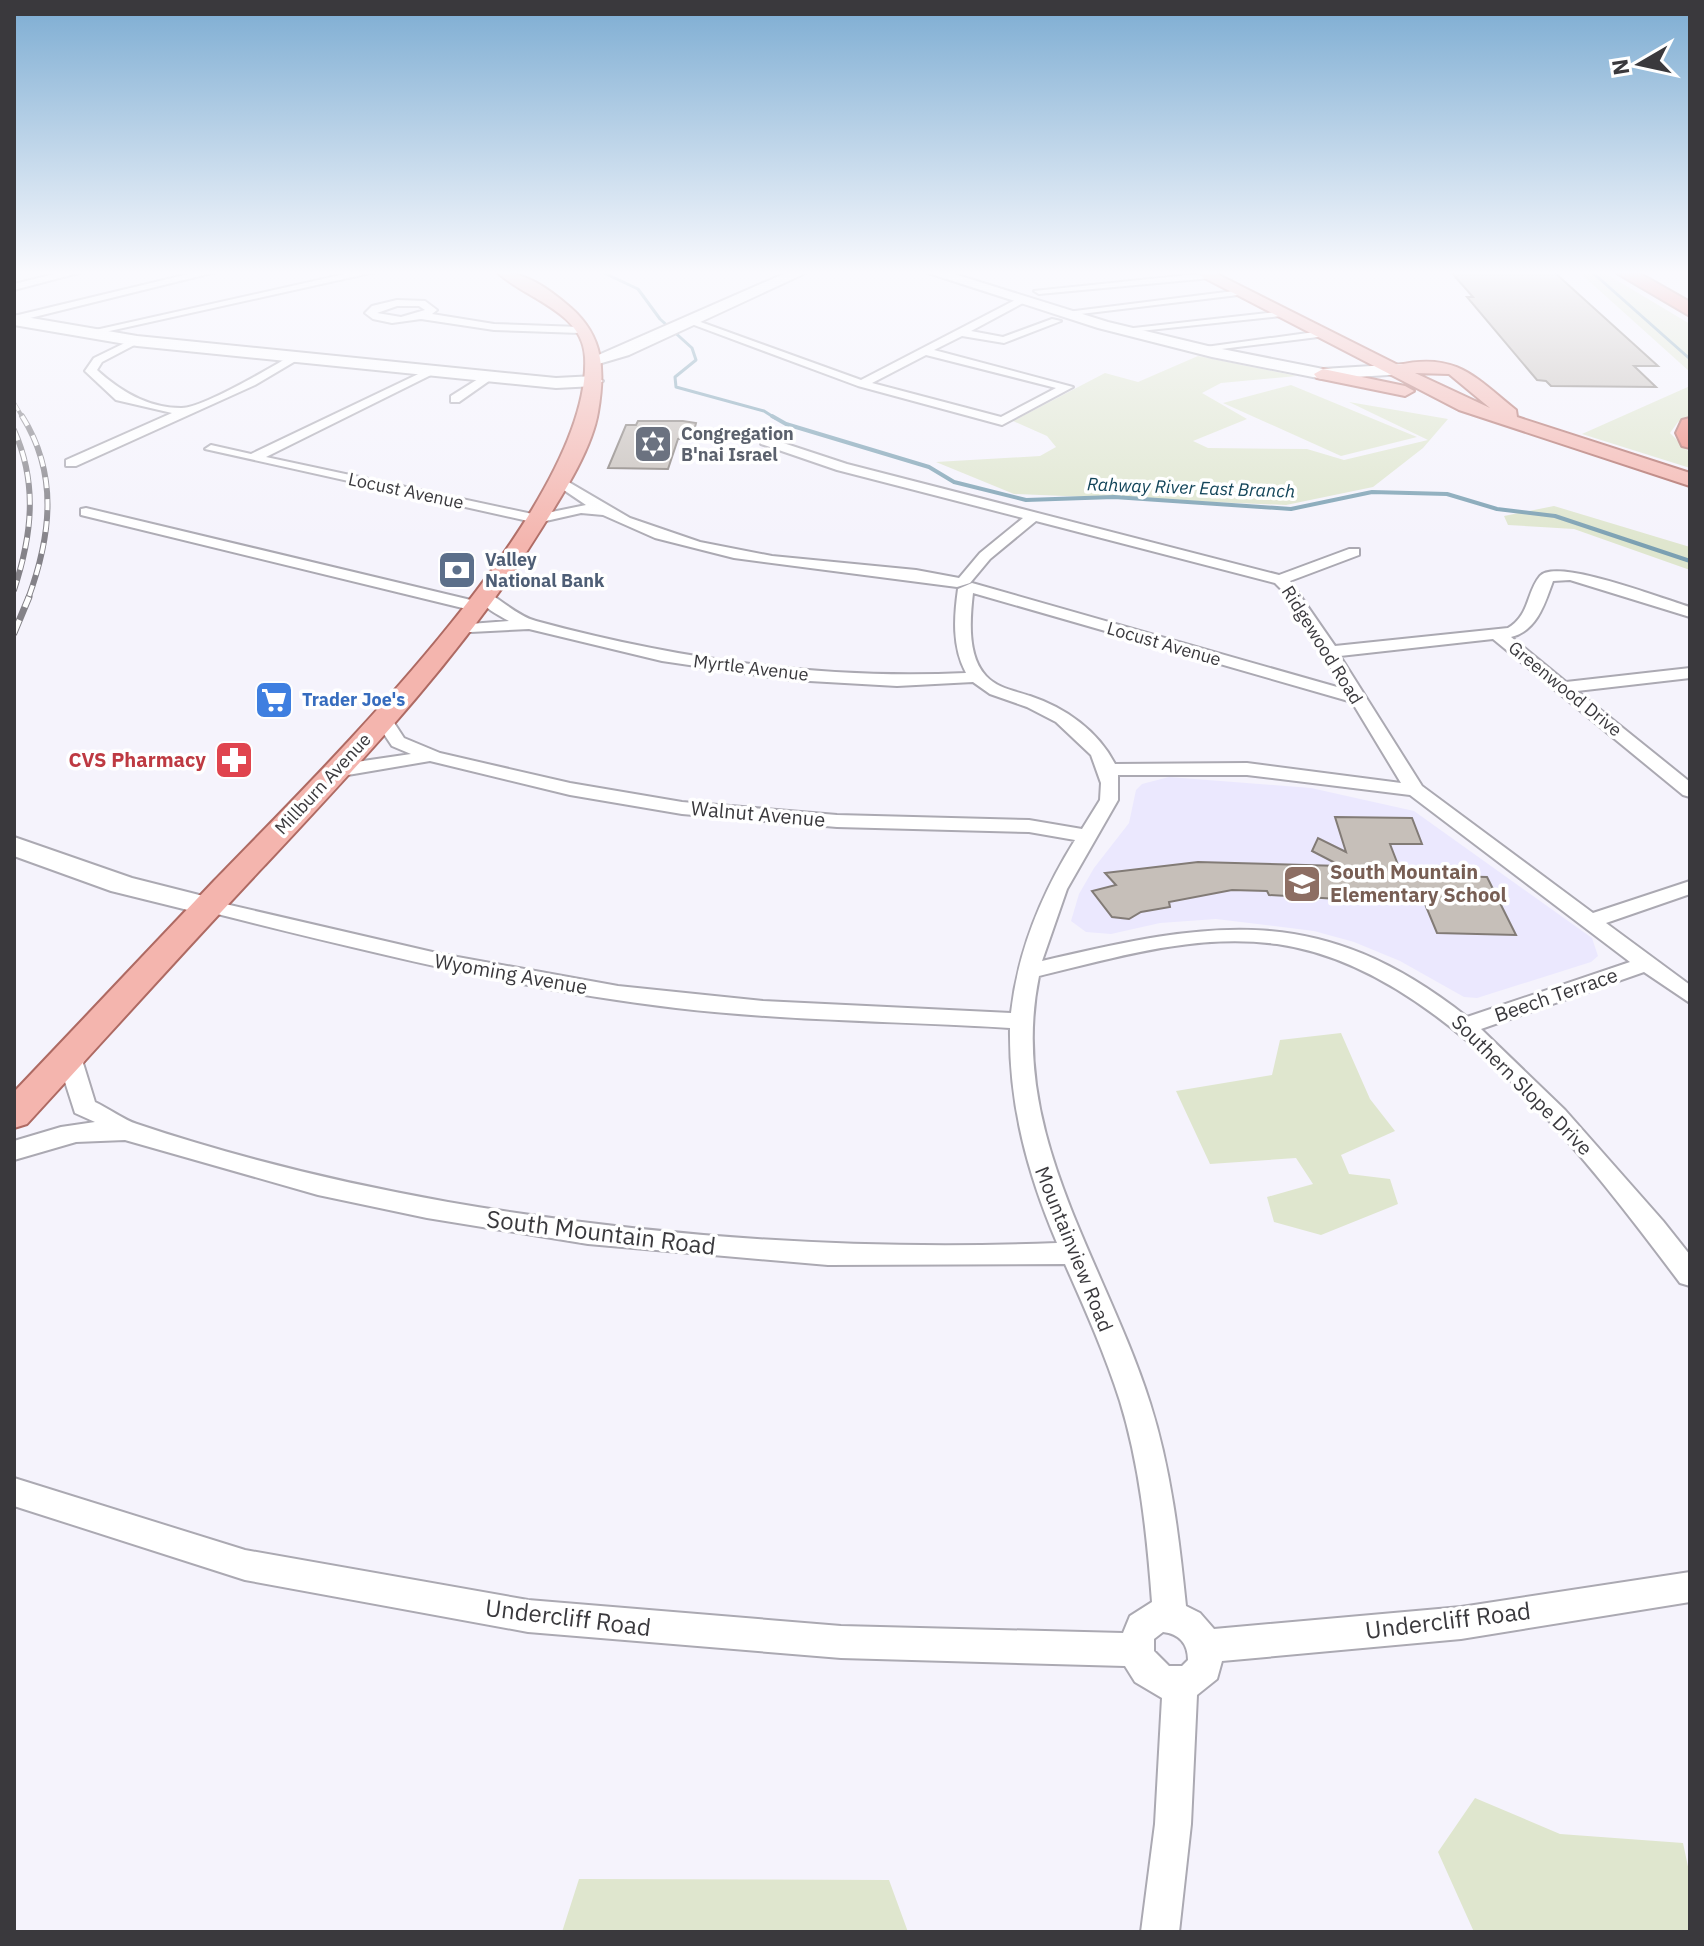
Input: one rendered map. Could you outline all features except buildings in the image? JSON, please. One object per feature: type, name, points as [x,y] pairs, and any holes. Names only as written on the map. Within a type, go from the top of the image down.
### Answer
[{"type":"highway","points":[[1690,425],[1690,441]]},
{"type":"main road","points":[[594,363],[595,370]]},
{"type":"main road","points":[[1382,363],[1512,417],[1690,474]]},
{"type":"main road","points":[[1383,363],[1466,406]]},
{"type":"main road","name":"Millburn Avenue","points":[[14,1115],[336,771],[457,630],[537,519],[585,434],[593,407],[595,370]]},
{"type":"main road","points":[[1323,374],[1466,406],[1690,480]]},
{"type":"street","points":[[96,363],[91,371],[120,397],[185,413]]},
{"type":"street","points":[[71,463],[251,383],[286,363]]},
{"type":"street","points":[[364,363],[568,384],[609,363]]},
{"type":"street","points":[[800,363],[862,384],[1002,421],[1067,387],[976,363]]},
{"type":"street","points":[[862,384],[902,363]]},
{"type":"street","points":[[1267,363],[1323,374],[1397,370]]},
{"type":"street","points":[[253,458],[433,370]]},
{"type":"street","points":[[455,399],[490,376]]},
{"type":"street","name":"Ridgewood Road","points":[[765,441],[828,463],[1280,580],[1293,592],[1415,790],[1690,996]]},
{"type":"street","name":"Locust Avenue","points":[[211,449],[537,519],[581,509],[601,511]]},
{"type":"street","name":"Locust Avenue","points":[[560,481],[601,511],[673,539],[725,552],[808,566],[921,574],[1356,698]]},
{"type":"street","name":"Myrtle Avenue","points":[[86,512],[479,601],[529,624],[610,645],[732,669],[897,681],[977,677]]},
{"type":"street","points":[[1034,516],[985,556],[965,585],[965,649],[977,677],[992,688],[1065,721],[1087,739],[1111,770],[1247,769],[1415,790]]},
{"type":"street","points":[[1280,580],[1354,552]]},
{"type":"street","points":[[1497,634],[1524,627],[1547,577],[1558,575],[1571,575],[1690,612]]},
{"type":"street","name":"Myrtle Avenue","points":[[457,630],[529,624]]},
{"type":"street","name":"Greenwood Drive","points":[[1328,652],[1497,634],[1690,791]]},
{"type":"street","points":[[1563,687],[1690,673]]},
{"type":"street","name":"Walnut Avenue","points":[[383,719],[398,742],[434,757],[570,789],[708,811],[837,821],[1029,826],[1087,836]]},
{"type":"street","name":"Walnut Avenue","points":[[336,771],[396,759],[434,757]]},
{"type":"street","name":"Mountainview Road","points":[[1111,770],[1113,783],[1109,800],[1054,897],[1031,971],[1021,1021],[1021,1071],[1037,1155],[1072,1253],[1101,1314],[1135,1402],[1163,1533],[1170,1616]]},
{"type":"street","name":"Wyoming Avenue","points":[[14,846],[122,885],[433,961],[674,1000],[816,1012],[1021,1021]]},
{"type":"street","points":[[1590,921],[1690,887]]},
{"type":"street","name":"Southern Slope Drive","points":[[1031,971],[1163,940],[1229,935],[1275,939],[1344,955],[1387,972],[1430,998],[1466,1026],[1581,1141],[1690,1275]]},
{"type":"street","name":"Beech Terrace","points":[[1466,1026],[1645,964]]},
{"type":"street","name":"South Mountain Road","points":[[84,1041],[71,1063],[84,1107],[141,1133],[291,1182],[580,1235],[816,1257],[971,1258],[1072,1253]]},
{"type":"street","name":"South Mountain Road","points":[[14,1151],[67,1134],[95,1130],[141,1133]]},
{"type":"street","name":"Undercliff Road","points":[[14,1492],[245,1565],[528,1616],[841,1642],[1136,1650]]},
{"type":"street","name":"Undercliff Road","points":[[1206,1646],[1461,1623],[1690,1587]]},
{"type":"street","points":[[1170,1616],[1193,1627],[1206,1646],[1205,1667],[1199,1676],[1180,1685],[1169,1684],[1148,1673],[1136,1650],[1136,1639],[1148,1621],[1170,1616]]},
{"type":"street","points":[[1160,1932],[1173,1824],[1180,1685]]},
{"type":"shaded area","name":"South Mountain Elementary School","points":[[1169,777],[1311,788],[1414,811],[1592,938],[1598,956],[1591,962],[1477,998],[1464,997],[1400,961],[1354,942],[1314,931],[1216,919],[1160,923],[1111,934],[1086,932],[1071,921],[1079,894],[1094,868],[1129,823],[1136,790],[1142,784]]},
{"type":"green space","points":[[1182,363],[1232,363],[1297,376],[1221,383],[1202,393],[1247,419],[1193,441],[1208,448],[1307,449],[1344,460],[1428,440],[1349,402],[1448,419],[1423,448],[1373,487],[1286,505],[1014,494],[936,462],[1040,456],[1056,447],[1047,436],[1013,421],[1105,373],[1138,382]]},
{"type":"green space","points":[[1680,363],[1690,363],[1690,372]]},
{"type":"green space","points":[[1291,385],[1417,437],[1341,456],[1223,403]]},
{"type":"green space","points":[[1690,386],[1690,418],[1678,422],[1670,433],[1690,453],[1690,468],[1582,434]]},
{"type":"green space","points":[[1554,506],[1690,547],[1690,570],[1574,529],[1508,525],[1504,516]]},
{"type":"green space","points":[[1341,1033],[1370,1099],[1395,1131],[1341,1155],[1349,1174],[1390,1179],[1398,1204],[1321,1235],[1274,1222],[1267,1197],[1313,1184],[1296,1158],[1210,1164],[1176,1091],[1272,1075],[1280,1040]]},
{"type":"green space","points":[[1475,1798],[1560,1834],[1683,1843],[1690,1876],[1690,1932],[1474,1932],[1438,1852]]},
{"type":"green space","points":[[579,1879],[889,1880],[908,1932],[562,1932]]},
{"type":"waterway","name":"Rahway River East Branch","points":[[693,363],[675,377],[676,387],[764,411],[775,418]]},
{"type":"waterway","name":"Rahway River East Branch","points":[[772,416],[786,424],[929,467],[954,482],[1026,500],[1114,497],[1291,509],[1372,492],[1447,494],[1497,509],[1555,516],[1690,561]]},
{"type":"railway","points":[[14,403],[23,418]]},
{"type":"railway","points":[[22,416],[42,461],[48,506],[42,552],[28,599]]},
{"type":"railway","points":[[14,430],[27,470],[30,510],[25,549],[14,590]]},
{"type":"railway","points":[[14,633],[29,597]]},
{"type":"place","name":"Congregation B'nai Israel","points":[[653,444]]},
{"type":"place","name":"Valley National Bank","points":[[457,570]]},
{"type":"place","name":"Trader Joe's","points":[[274,700]]},
{"type":"place","name":"CVS Pharmacy","points":[[234,760]]},
{"type":"place","name":"South Mountain Elementary School","points":[[1302,884]]}]
